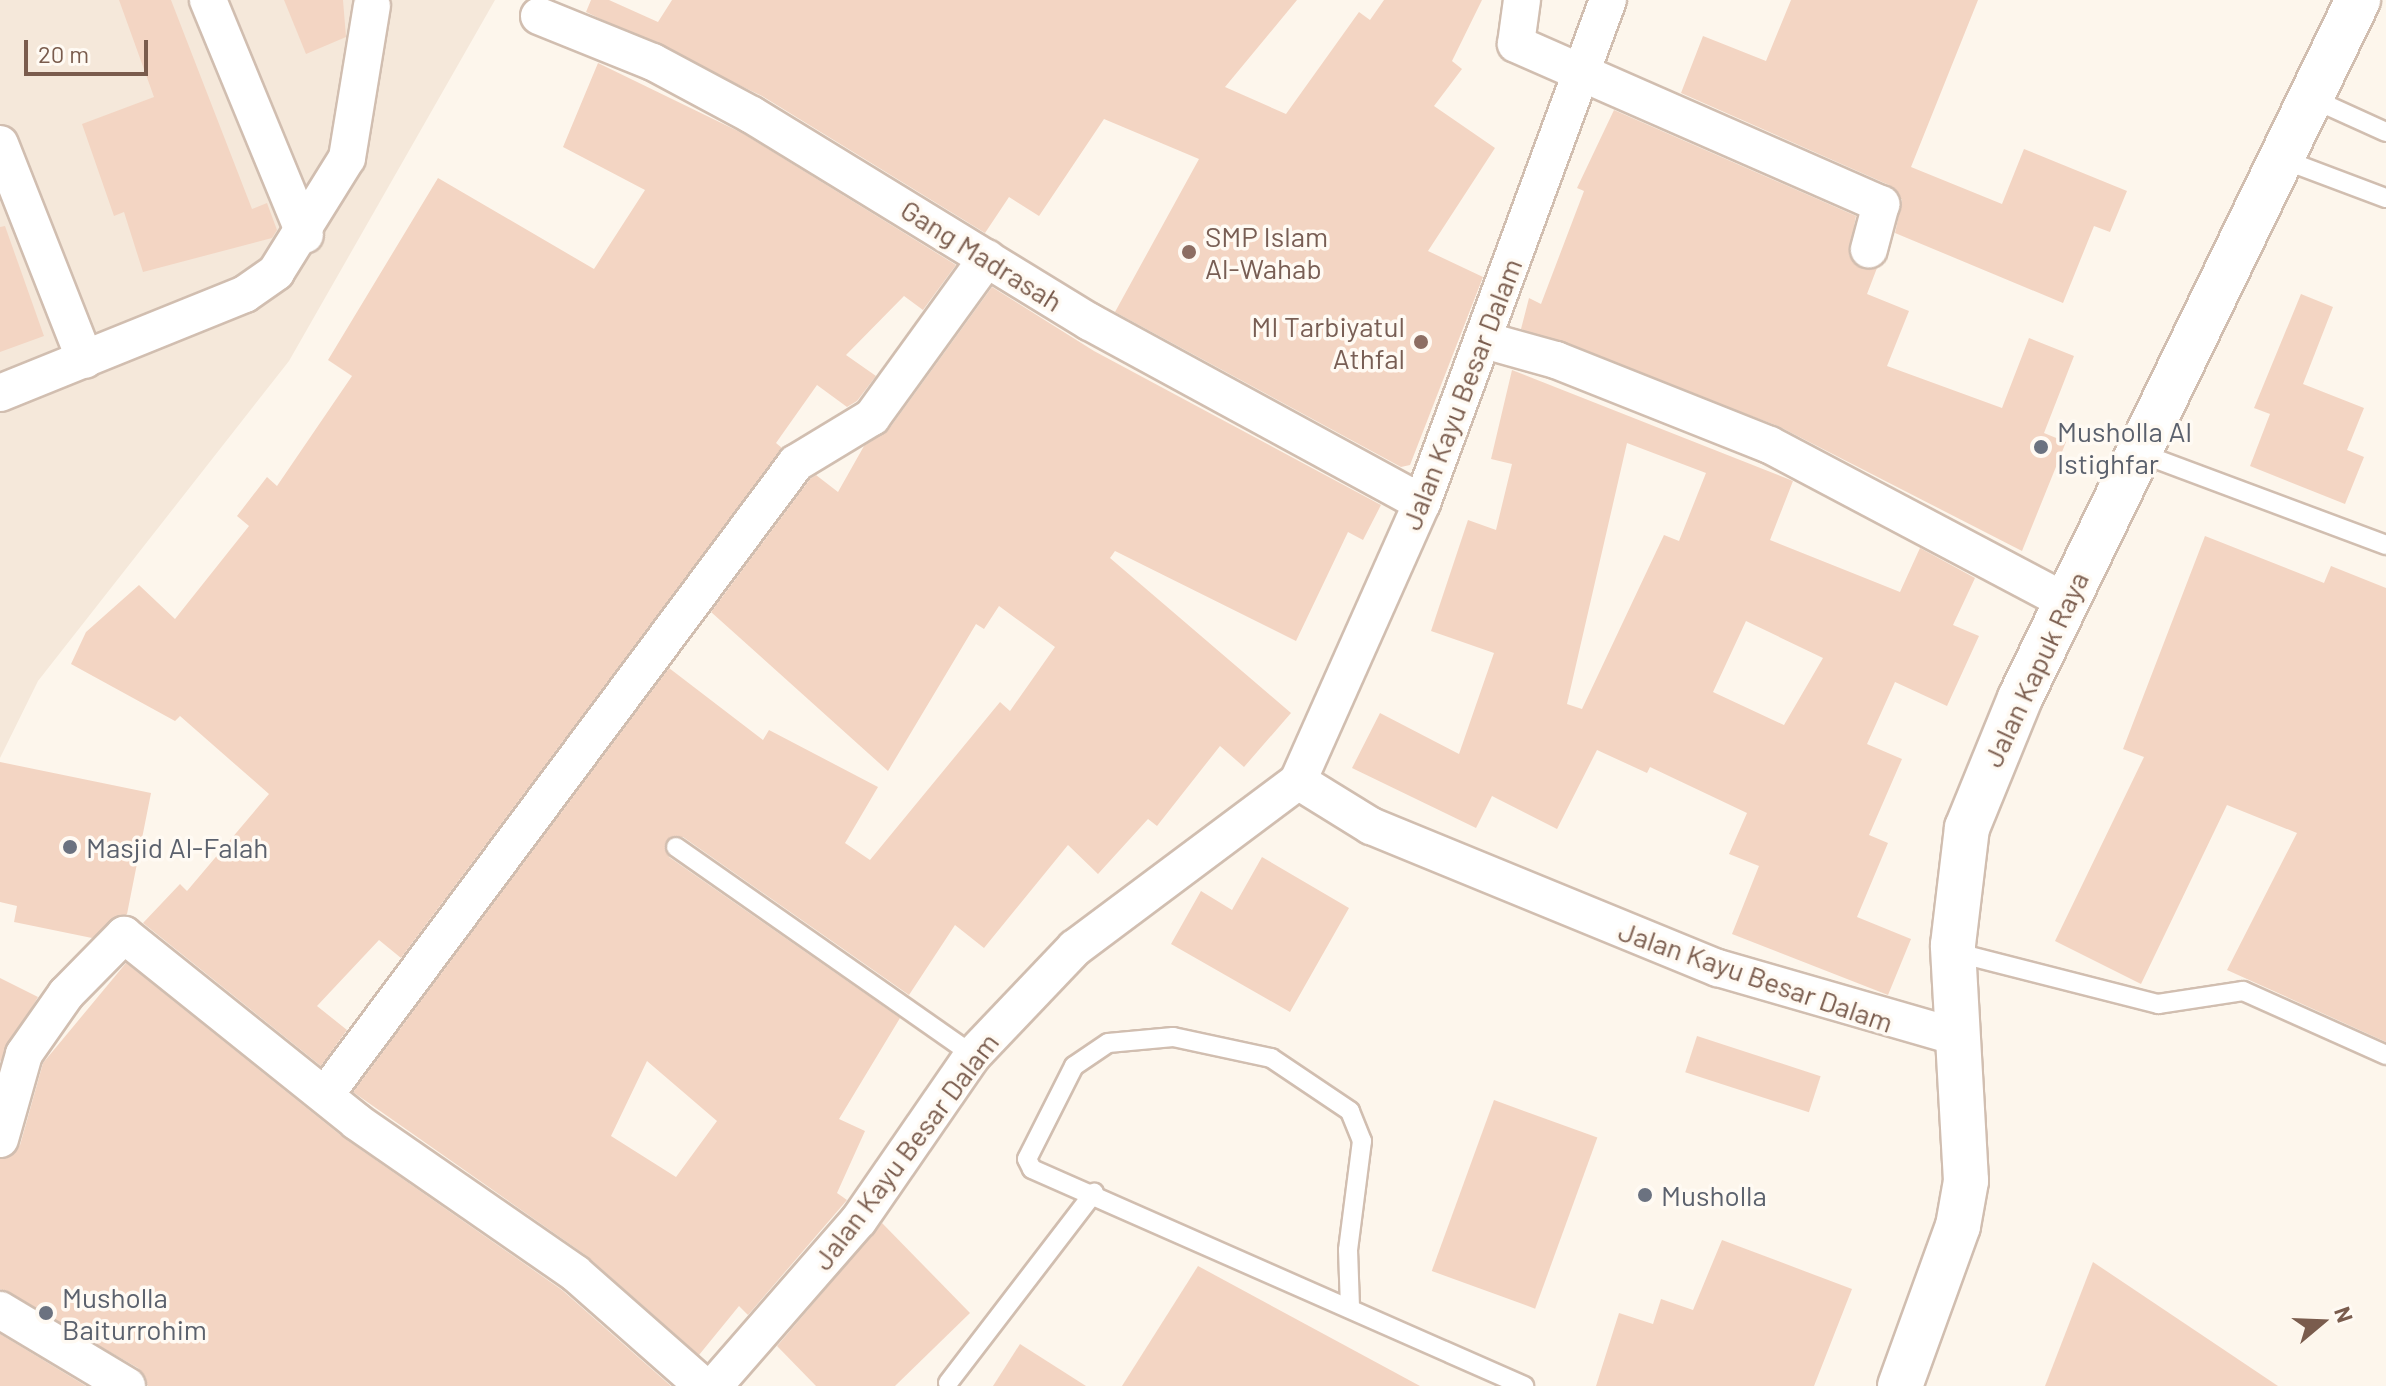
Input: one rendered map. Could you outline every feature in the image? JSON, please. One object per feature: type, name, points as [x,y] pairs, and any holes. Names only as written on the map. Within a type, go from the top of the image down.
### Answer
[{"type":"main road","name":"Jalan Kapuk Raya","points":[[1900,1386],[1958,1226],[1966,1181],[1954,952],[1967,828],[2066,602],[2358,0]]},
{"type":"street","points":[[208,0],[305,235]]},
{"type":"street","points":[[1522,0],[1516,44],[1576,77],[1878,202],[1882,211],[1869,249]]},
{"type":"street","name":"Jalan Kayu Besar Dalam","points":[[714,1386],[859,1220],[973,1055],[1075,948],[1298,781],[1422,503],[1484,340],[1576,77],[1608,0]]},
{"type":"street","points":[[0,393],[245,294],[276,272],[305,235],[347,158],[372,6]]},
{"type":"street","name":"Gang Madrasah","points":[[539,16],[653,62],[752,115],[987,258],[1422,503]]},
{"type":"street","points":[[0,144],[85,360]]},
{"type":"street","points":[[325,1095],[796,463],[872,417],[987,258]]},
{"type":"street","points":[[1484,340],[1556,360],[1770,445],[2066,602]]},
{"type":"street","name":"Jalan Kayu Besar Dalam","points":[[1298,781],[1371,826],[1718,968],[1957,1037]]},
{"type":"street","points":[[0,1139],[24,1054],[66,994],[124,935],[474,1210],[575,1273],[703,1386]]},
{"type":"street","points":[[0,1310],[127,1386]]},
{"type":"lane","points":[[2311,98],[2386,132]]},
{"type":"lane","points":[[2282,159],[2386,198]]},
{"type":"lane","points":[[2140,453],[2386,545]]},
{"type":"lane","points":[[676,847],[973,1055]]},
{"type":"lane","points":[[1954,952],[2158,1004],[2243,991],[2386,1055]]},
{"type":"lane","points":[[1350,1307],[1348,1250],[1362,1141],[1350,1111],[1271,1058],[1173,1037],[1108,1043],[1074,1066],[1027,1159],[1032,1169],[1094,1193],[1524,1386]]},
{"type":"lane","points":[[948,1383],[1094,1193]]},
{"type":"shaded area","points":[[0,0],[495,0],[289,361],[38,681],[0,758]]},
{"type":"building","points":[[119,0],[171,0],[252,209],[267,203],[277,230],[272,238],[143,272],[124,212],[114,216],[82,124],[154,97]]},
{"type":"building","points":[[284,0],[343,0],[346,37],[306,54]]},
{"type":"building","points":[[591,0],[609,0],[658,22],[672,0],[1297,0],[1225,87],[1286,114],[1359,12],[1370,20],[1384,0],[1482,0],[1452,61],[1462,69],[1434,106],[1495,148],[1428,251],[1483,277],[1410,465],[1401,467],[1115,312],[1199,159],[1104,119],[1039,216],[1009,197],[985,233],[762,96],[586,12]]},
{"type":"building","points":[[1791,0],[1978,0],[1911,167],[2002,204],[2024,149],[2127,191],[2110,232],[2094,226],[2063,303],[1895,233],[1902,200],[1889,185],[1681,93],[1703,36],[1766,61]]},
{"type":"building","points":[[598,63],[742,133],[956,265],[923,310],[904,296],[846,355],[876,376],[857,401],[847,407],[817,385],[776,443],[782,448],[401,958],[379,940],[317,1006],[347,1030],[321,1066],[143,923],[180,884],[187,891],[269,794],[180,716],[175,721],[71,664],[86,632],[139,585],[175,619],[249,526],[237,516],[267,477],[277,486],[352,376],[328,360],[438,178],[594,269],[645,190],[563,147]]},
{"type":"building","points":[[1614,110],[1856,216],[1849,255],[1863,269],[1877,268],[1867,294],[1909,311],[1887,366],[2002,408],[2029,338],[2074,356],[2044,433],[2066,442],[2022,551],[1778,426],[1521,329],[1529,298],[1541,304],[1584,191],[1577,188]]},
{"type":"building","points":[[5,226],[44,336],[0,352],[0,227]]},
{"type":"building","points":[[992,287],[1094,351],[1381,505],[1363,540],[1348,532],[1296,641],[1115,551],[1110,558],[1291,713],[1244,767],[1220,746],[1157,826],[1148,819],[1098,874],[1068,845],[984,948],[955,925],[909,995],[683,837],[667,840],[669,857],[900,1018],[839,1119],[865,1131],[837,1193],[847,1200],[748,1315],[739,1306],[699,1355],[587,1256],[353,1092],[669,668],[763,740],[769,730],[878,787],[845,843],[870,860],[1000,702],[1010,711],[1055,647],[999,606],[984,629],[976,624],[888,771],[711,612],[810,479],[816,475],[838,492],[864,446],[889,429]],"holes":[[[647,1061],[717,1121],[676,1177],[611,1136]]]},
{"type":"building","points":[[2301,294],[2333,307],[2303,384],[2364,408],[2347,450],[2364,457],[2345,504],[2250,466],[2270,414],[2254,408]]},
{"type":"building","points":[[1512,370],[1793,481],[1770,540],[1900,592],[1920,548],[1975,578],[1953,625],[1979,636],[1947,706],[1895,682],[1867,744],[1902,759],[1869,835],[1888,843],[1857,917],[1911,939],[1888,995],[1732,934],[1759,866],[1729,854],[1747,813],[1650,767],[1647,773],[1597,750],[1557,829],[1492,796],[1476,828],[1352,768],[1380,713],[1459,754],[1494,653],[1431,631],[1468,520],[1496,530],[1512,464],[1491,459]],"holes":[[[1627,443],[1706,473],[1679,541],[1664,535],[1582,709],[1567,704]],[[1746,621],[1823,658],[1784,725],[1713,692]]]},
{"type":"building","points":[[2205,536],[2324,583],[2331,566],[2386,588],[2386,1042],[2227,970],[2297,833],[2227,805],[2141,984],[2055,941],[2144,757],[2123,749]]},
{"type":"building","name":"Masjid Al-Falah","points":[[0,762],[151,793],[127,914],[92,938],[14,922],[17,906],[0,902]]},
{"type":"building","points":[[1262,857],[1349,908],[1290,1012],[1171,944],[1201,891],[1232,910]]},
{"type":"building","points":[[126,963],[344,1138],[562,1290],[671,1386],[148,1386],[138,1368],[0,1289],[0,1159],[20,1145],[43,1063]]},
{"type":"building","points":[[0,978],[38,997],[0,1062]]},
{"type":"building","points":[[1697,1036],[1821,1076],[1809,1112],[1685,1072]]},
{"type":"building","points":[[1494,1100],[1597,1138],[1535,1309],[1432,1271]]},
{"type":"building","points":[[882,1223],[970,1313],[895,1386],[816,1386],[777,1346]]},
{"type":"building","points":[[1722,1240],[1852,1289],[1814,1386],[1596,1386],[1619,1313],[1653,1324],[1661,1299],[1693,1310]]},
{"type":"building","points":[[2093,1262],[2278,1386],[2045,1386]]},
{"type":"building","points":[[1198,1266],[1420,1386],[1122,1386]]},
{"type":"building","points":[[0,1334],[86,1386],[0,1386]]},
{"type":"building","points":[[1020,1344],[1086,1386],[993,1386]]},
{"type":"place","name":"SMP Islam Al-Wahab","points":[[1189,252]]},
{"type":"place","name":"MI Tarbiyatul Athfal","points":[[1421,342]]},
{"type":"place","name":"Musholla Al Istighfar","points":[[2041,447]]},
{"type":"place","name":"Masjid Al-Falah","points":[[70,847]]},
{"type":"place","name":"Musholla","points":[[1645,1195]]},
{"type":"place","name":"Musholla Baiturrohim","points":[[46,1313]]}]
